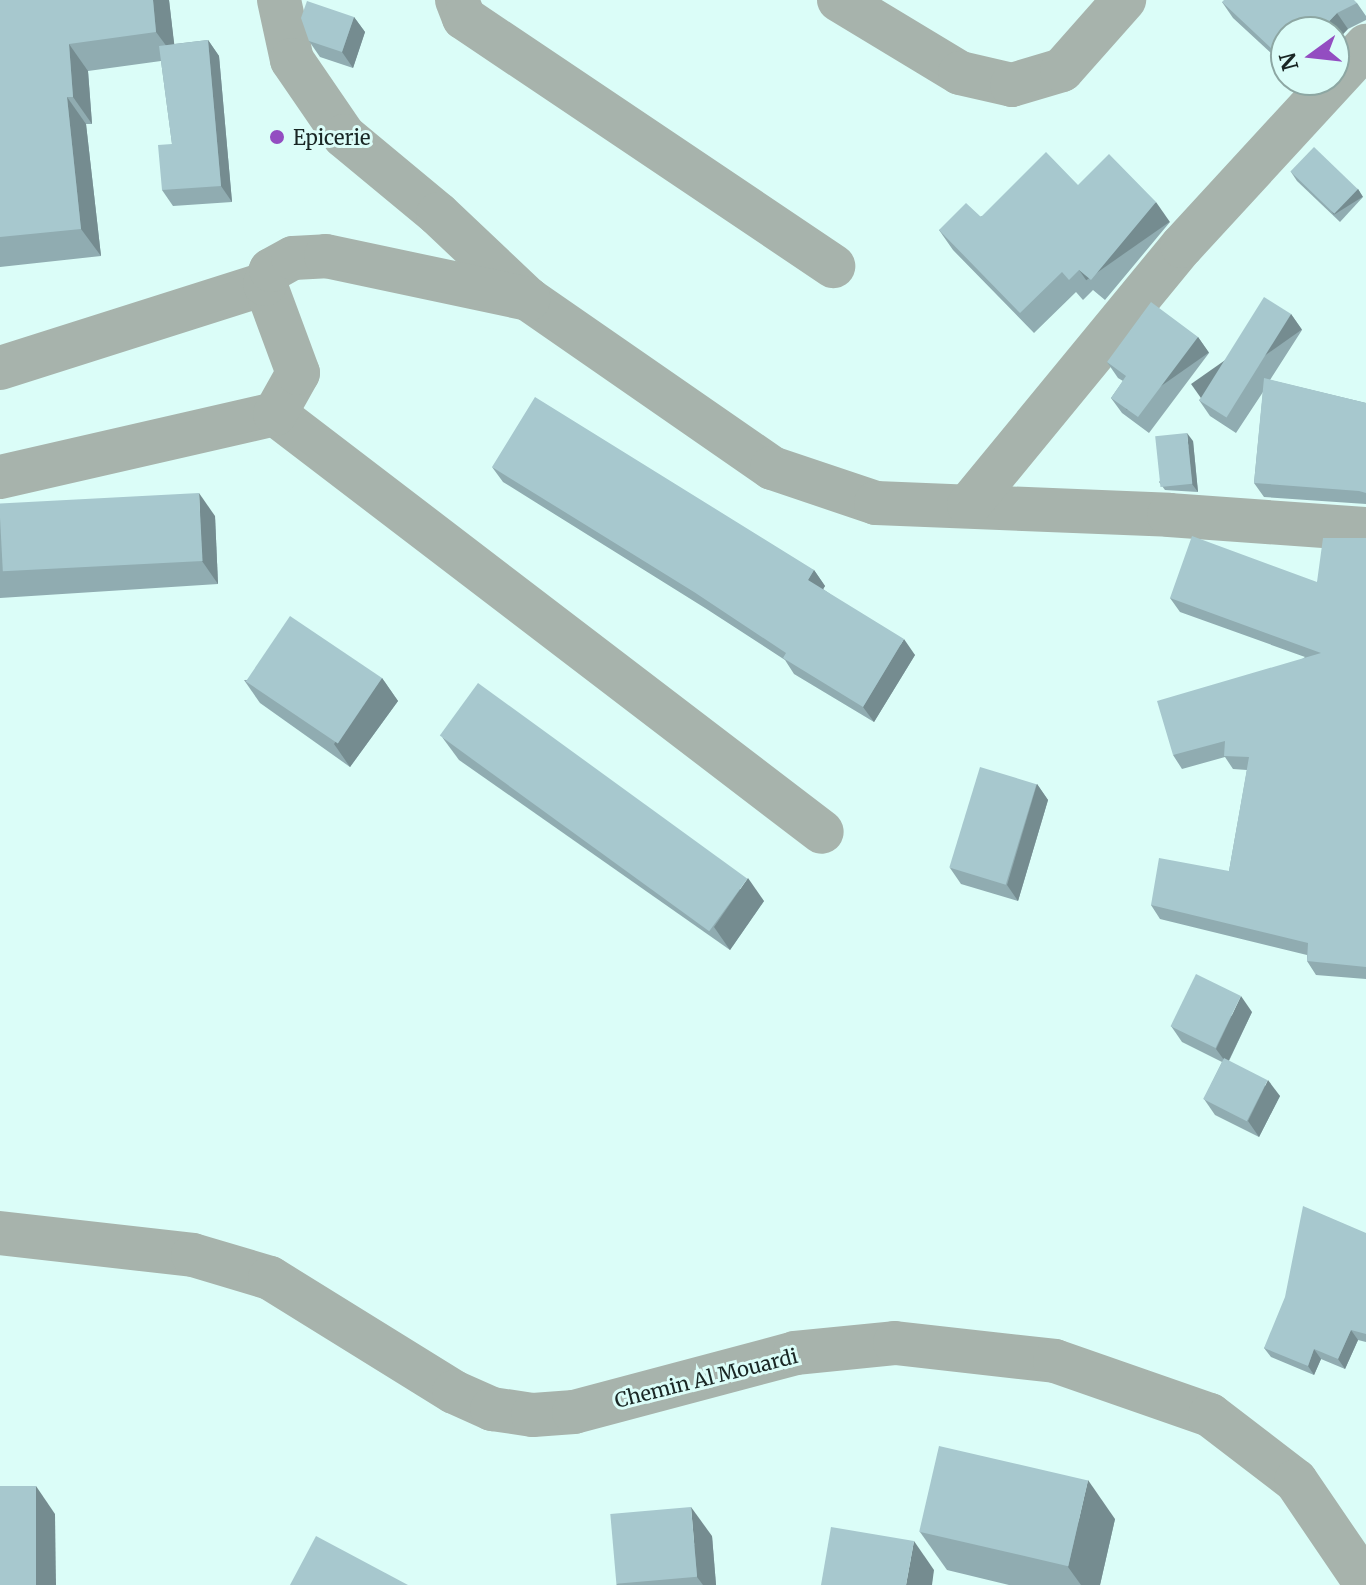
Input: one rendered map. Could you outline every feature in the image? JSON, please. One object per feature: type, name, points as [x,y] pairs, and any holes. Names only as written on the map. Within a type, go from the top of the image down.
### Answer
[{"type":"street","points":[[279,0],[292,60],[344,136],[438,214],[528,299],[772,468],[876,503],[969,505],[1366,529]]},
{"type":"street","points":[[457,0],[464,18],[833,266]]},
{"type":"street","points":[[839,0],[960,73],[1012,85],[1062,70],[1124,0]]},
{"type":"street","points":[[969,505],[1182,246],[1366,46]]},
{"type":"street","points":[[0,477],[275,414],[298,373],[265,284],[271,270],[293,258],[326,256],[528,299]]},
{"type":"street","points":[[0,368],[265,284]]},
{"type":"street","points":[[275,414],[822,832]]},
{"type":"street","name":"Chemin Al Mouardi","points":[[0,1233],[193,1255],[270,1278],[454,1392],[492,1409],[533,1415],[574,1412],[795,1353],[895,1343],[1055,1361],[1210,1415],[1296,1481],[1366,1584]]},
{"type":"building","points":[[0,0],[153,0],[156,32],[69,44],[73,97],[67,97],[81,229],[0,237]]},
{"type":"building","points":[[1354,0],[1357,3],[1334,16],[1270,16],[1270,47],[1222,2]]},
{"type":"building","points":[[307,1],[354,17],[342,52],[309,41],[301,18]]},
{"type":"building","points":[[208,40],[221,186],[162,190],[158,145],[172,144],[159,46]]},
{"type":"building","points":[[1314,147],[1358,189],[1334,214],[1290,171]]},
{"type":"building","points":[[1046,152],[1078,185],[1109,154],[1156,202],[1091,280],[1079,270],[1069,280],[1062,272],[1020,313],[939,230],[966,203],[981,217]]},
{"type":"building","points":[[1264,297],[1291,314],[1226,417],[1199,400]]},
{"type":"building","points":[[1151,302],[1198,337],[1138,417],[1111,398],[1126,376],[1107,362]]},
{"type":"building","points":[[1264,378],[1366,403],[1366,493],[1254,483]]},
{"type":"building","points":[[535,397],[814,570],[808,580],[904,639],[863,707],[783,658],[786,653],[694,592],[492,467]]},
{"type":"building","points":[[1187,433],[1192,484],[1161,487],[1155,436]]},
{"type":"building","points":[[199,493],[203,561],[3,571],[0,503]]},
{"type":"building","points":[[1192,536],[1317,582],[1323,538],[1366,538],[1366,967],[1307,961],[1308,943],[1151,905],[1159,858],[1229,871],[1249,757],[1224,756],[1225,741],[1173,755],[1157,701],[1321,653],[1170,598]]},
{"type":"building","points":[[290,616],[382,678],[338,744],[246,681]]},
{"type":"building","points":[[478,683],[747,879],[709,931],[440,736]]},
{"type":"building","points":[[980,767],[1036,784],[1006,885],[949,867]]},
{"type":"building","points":[[1196,974],[1241,996],[1216,1048],[1171,1026]]},
{"type":"building","points":[[1224,1058],[1268,1080],[1247,1121],[1203,1099]]},
{"type":"building","points":[[1303,1206],[1366,1233],[1366,1334],[1351,1330],[1338,1359],[1314,1349],[1308,1366],[1264,1348],[1285,1297]]},
{"type":"building","points":[[939,1446],[1088,1480],[1068,1566],[919,1532]]},
{"type":"building","points":[[0,1486],[36,1486],[36,1585],[0,1585]]},
{"type":"building","points":[[691,1507],[697,1577],[616,1584],[610,1514]]},
{"type":"building","points":[[831,1527],[914,1541],[906,1585],[821,1585]]},
{"type":"building","points":[[316,1536],[408,1585],[290,1585]]},
{"type":"place","name":"Epicerie","points":[[277,137]]}]
